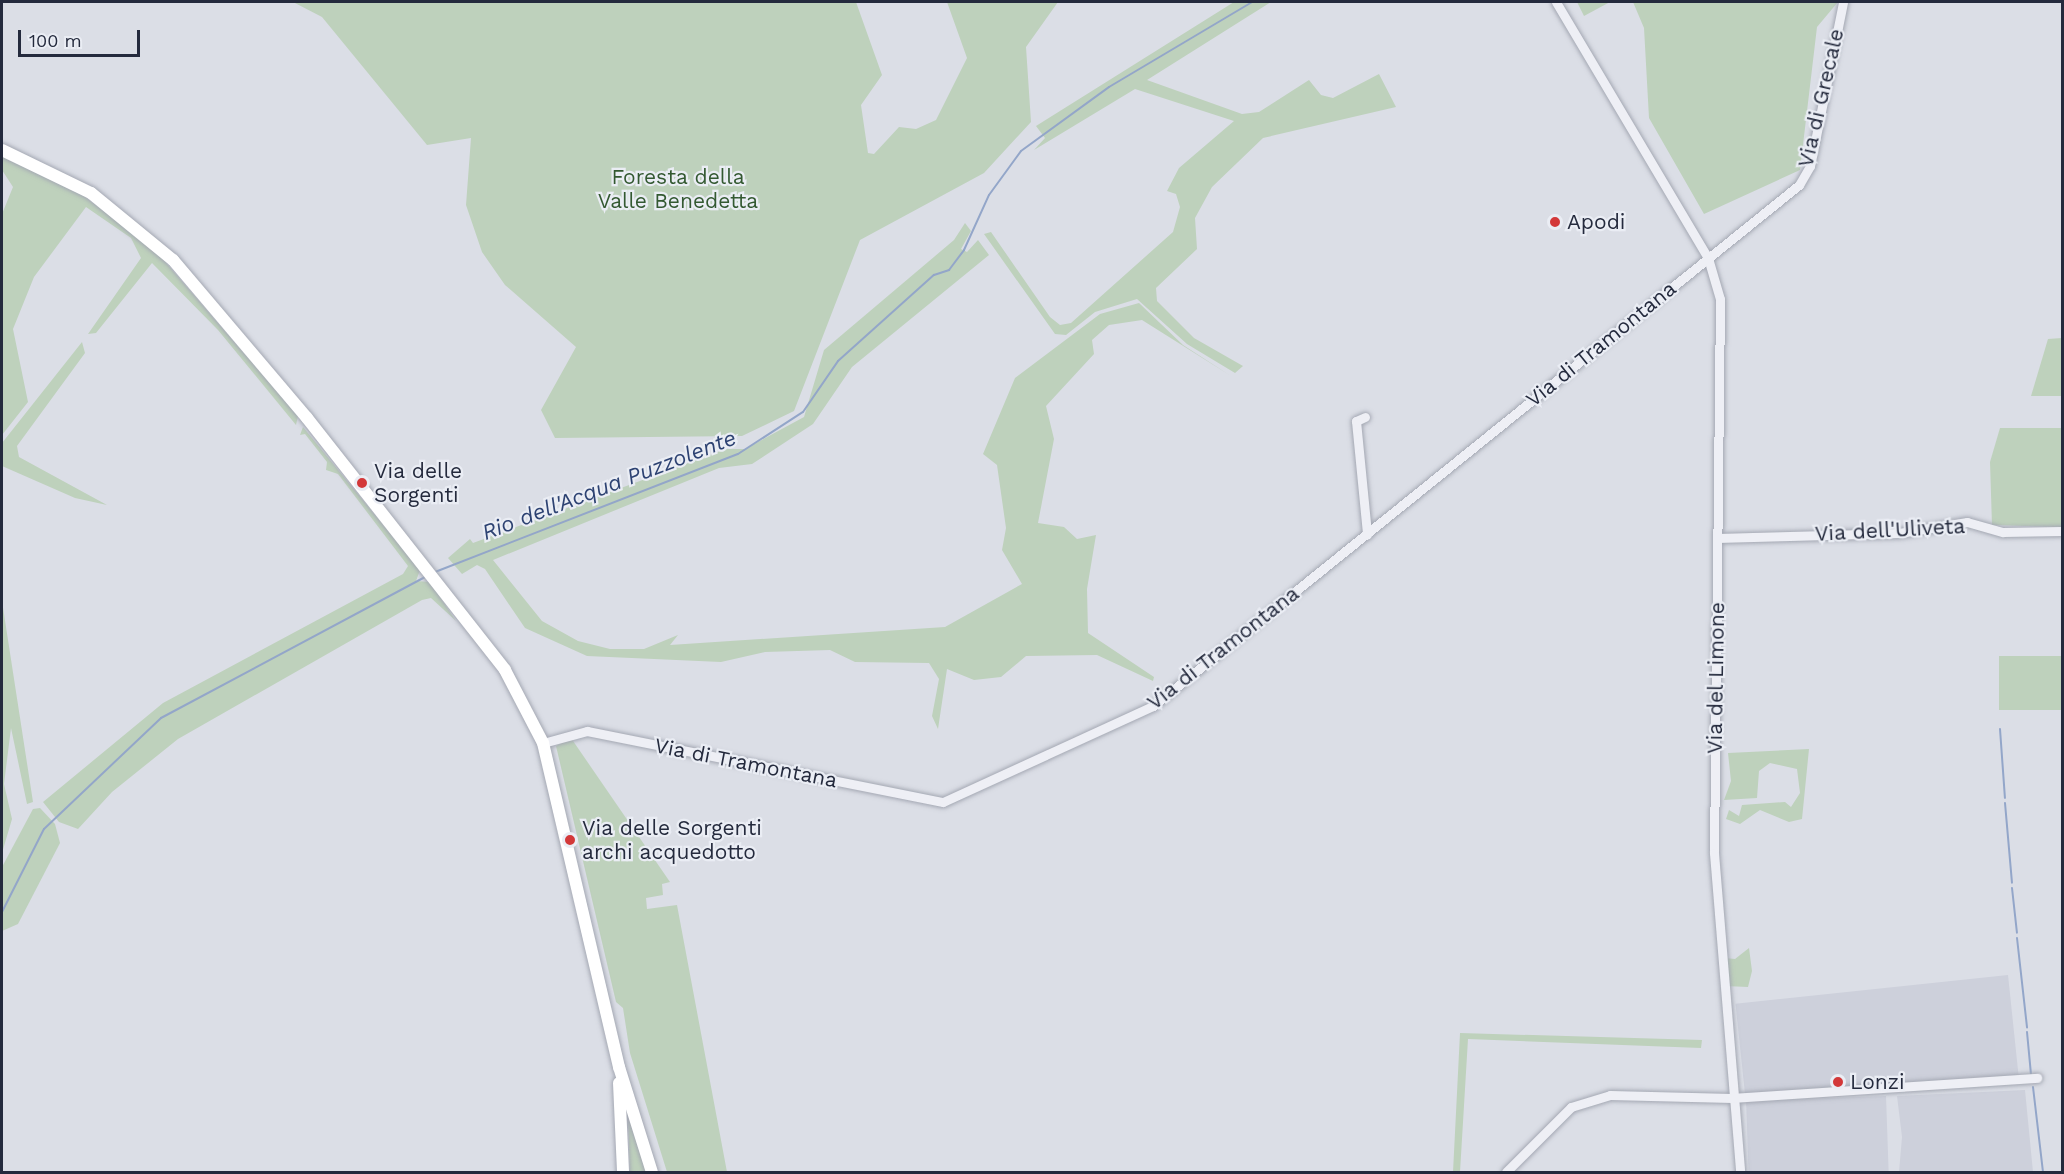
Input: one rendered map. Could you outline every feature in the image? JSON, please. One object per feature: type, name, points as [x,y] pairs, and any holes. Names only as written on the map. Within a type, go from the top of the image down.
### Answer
[{"type":"main road","points":[[2,150],[91,193],[172,260],[428,571],[505,670],[543,743],[619,1067],[652,1173]]},
{"type":"main road","points":[[619,1067],[623,1173]]},
{"type":"street","name":"Via del Limone","points":[[1556,2],[1708,258],[1723,327],[1717,538],[1714,852],[1732,1098],[1740,1173]]},
{"type":"street","name":"Via di Grecale","points":[[1708,258],[1799,185],[1810,166],[1843,2]]},
{"type":"street","name":"Via di Tramontana","points":[[543,743],[587,731],[934,801],[953,800],[1167,698],[1708,258]]},
{"type":"street","points":[[1365,417],[1356,421],[1367,534]]},
{"type":"street","name":"Via dell'Uliveta","points":[[1717,538],[1899,533],[1967,522],[2002,532],[2062,531]]},
{"type":"street","points":[[1506,1173],[1556,1120],[1588,1100],[1732,1098],[2037,1078]]},
{"type":"shaded area","points":[[2008,975],[2019,1077],[1746,1106],[1736,1004]]},
{"type":"shaded area","points":[[2025,1090],[2033,1172],[1899,1172],[1902,1137],[1897,1096]]},
{"type":"shaded area","points":[[1886,1096],[1889,1172],[1749,1172],[1746,1101]]},
{"type":"green space","name":"Foresta della Valle Benedetta","points":[[293,2],[856,2],[882,75],[861,105],[868,153],[874,154],[899,127],[916,129],[936,120],[967,58],[947,2],[1058,2],[1026,47],[1031,122],[984,173],[860,240],[794,411],[742,436],[555,438],[541,410],[576,347],[505,285],[482,252],[466,205],[471,138],[427,145],[322,17]]},
{"type":"green space","points":[[1234,2],[1271,2],[1147,80],[1242,114],[1259,112],[1309,80],[1321,95],[1333,98],[1379,74],[1396,107],[1263,138],[1212,187],[1195,218],[1197,249],[1156,288],[1157,301],[1194,338],[1243,366],[1235,373],[1187,344],[1137,299],[1095,312],[1066,335],[1055,334],[984,234],[991,232],[1050,317],[1060,325],[1071,323],[1173,232],[1180,207],[1176,194],[1167,191],[1179,168],[1234,121],[1135,89],[1034,150],[1045,138],[1036,126]]},
{"type":"green space","points":[[1577,2],[1610,2],[1584,16]]},
{"type":"green space","points":[[1633,2],[1838,2],[1817,27],[1800,170],[1704,214],[1649,118],[1644,28]]},
{"type":"green space","points":[[2,155],[77,191],[155,250],[298,416],[296,425],[218,330],[152,263],[96,333],[88,334],[141,258],[131,238],[86,207],[34,277],[13,329],[28,402],[2,435],[2,214],[13,187],[2,170]]},
{"type":"green space","points":[[965,223],[971,231],[961,249],[967,252],[978,240],[989,255],[852,367],[813,424],[752,464],[719,468],[493,560],[542,621],[578,641],[610,649],[644,649],[678,635],[670,645],[945,627],[1022,584],[1002,550],[1006,528],[997,465],[983,454],[1015,378],[1100,314],[1139,303],[1183,345],[1231,376],[1142,320],[1109,325],[1092,340],[1094,354],[1046,406],[1054,439],[1038,523],[1064,527],[1077,539],[1096,535],[1087,589],[1088,633],[1154,677],[1153,681],[1097,655],[1026,656],[1001,677],[974,680],[947,669],[938,729],[932,716],[939,679],[929,663],[855,662],[830,650],[765,652],[721,662],[587,656],[525,628],[485,569],[477,565],[462,574],[448,558],[470,539],[473,543],[726,449],[745,449],[804,417],[824,350],[954,240]]},
{"type":"green space","points":[[2062,338],[2062,396],[2031,396],[2048,339]]},
{"type":"green space","points":[[82,342],[85,353],[17,446],[19,457],[107,505],[75,498],[2,466],[2,443]]},
{"type":"green space","points":[[303,427],[420,570],[416,581],[430,582],[456,621],[431,598],[422,600],[178,739],[112,792],[78,829],[59,822],[43,802],[163,703],[403,574],[408,566],[338,474],[326,470],[327,462],[305,434],[300,435]]},
{"type":"green space","points":[[2000,428],[2062,428],[2062,527],[1992,525],[1990,462]]},
{"type":"green space","points":[[2,601],[33,802],[27,804],[11,728],[4,784],[12,819],[2,853]]},
{"type":"green space","points":[[1999,656],[2062,656],[2062,710],[1999,710]]},
{"type":"green space","points":[[571,738],[670,882],[662,884],[663,895],[646,898],[647,909],[677,905],[727,1172],[667,1172],[630,1053],[623,1008],[616,1002],[556,746]]},
{"type":"green space","points":[[1809,749],[1802,819],[1789,822],[1760,810],[1740,824],[1726,819],[1729,810],[1739,816],[1742,805],[1785,802],[1791,807],[1800,793],[1797,769],[1770,763],[1759,771],[1757,798],[1724,800],[1731,781],[1728,753]]},
{"type":"green space","points":[[40,808],[55,824],[60,843],[18,924],[2,931],[2,867],[33,809]]},
{"type":"green space","points":[[1749,948],[1752,971],[1748,987],[1725,986],[1725,958],[1735,959]]},
{"type":"green space","points":[[1460,1033],[1702,1040],[1701,1048],[1468,1039],[1460,1172],[1453,1172]]},
{"type":"green space","points":[[628,1116],[646,1172],[630,1172]]},
{"type":"waterway","name":"Rio dell'Acqua Puzzolente","points":[[435,572],[738,454],[803,412],[838,361],[934,275],[949,270],[964,250],[989,195],[1021,151],[1109,87],[1252,2]]},
{"type":"waterway","name":"Rio dell'Acqua Puzzolente","points":[[2,912],[44,829],[161,718],[427,576]]},
{"type":"waterway","points":[[2000,729],[2005,798]]},
{"type":"waterway","points":[[2005,803],[2012,883]]},
{"type":"waterway","points":[[2012,888],[2017,933]]},
{"type":"waterway","points":[[2017,938],[2027,1027]]},
{"type":"waterway","points":[[2027,1032],[2031,1074]]},
{"type":"waterway","points":[[2033,1087],[2043,1172]]},
{"type":"place","name":"Apodi","points":[[1555,222]]},
{"type":"place","name":"Via delle Sorgenti","points":[[362,483]]},
{"type":"place","name":"Via delle Sorgenti archi acquedotto","points":[[570,840]]},
{"type":"place","name":"Lonzi","points":[[1838,1082]]}]
